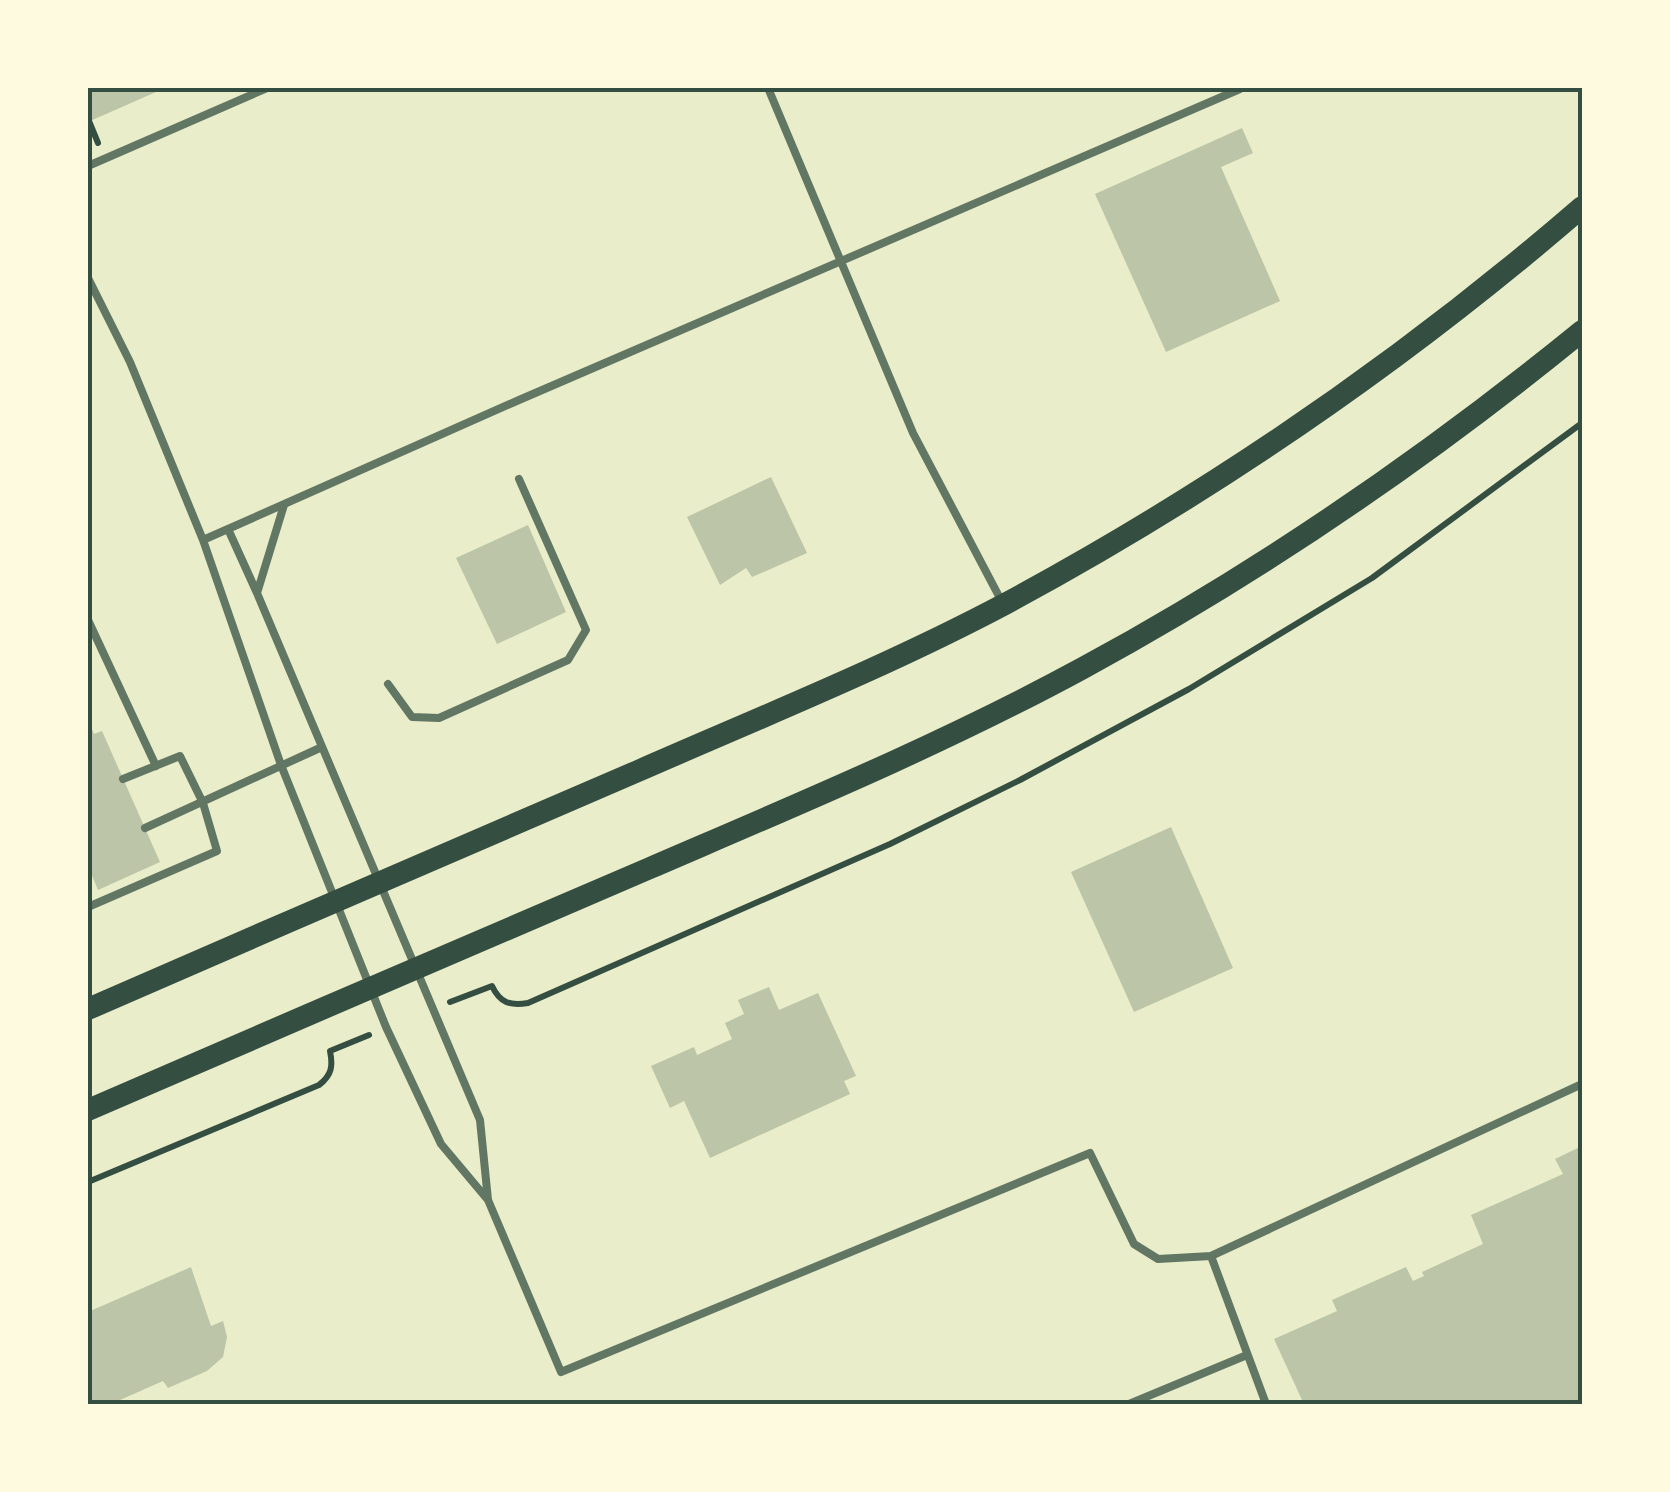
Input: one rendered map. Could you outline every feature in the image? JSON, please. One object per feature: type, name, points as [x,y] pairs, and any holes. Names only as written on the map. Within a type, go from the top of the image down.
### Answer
[{"type":"highway","points":[[88,1008],[833,686],[1003,604],[1143,525],[1296,427],[1455,311],[1582,207]]},
{"type":"highway","points":[[88,1110],[839,786],[1084,668],[1328,520],[1465,424],[1582,331]]},
{"type":"lane","points":[[88,166],[268,88]]},
{"type":"lane","points":[[768,88],[913,434],[1003,604]]},
{"type":"lane","points":[[203,540],[1240,89]]},
{"type":"lane","points":[[88,278],[130,362],[203,540],[282,765],[386,1027],[442,1144],[488,1200],[560,1372],[1090,1153],[1134,1244],[1158,1259],[1211,1256],[1582,1084]]},
{"type":"lane","points":[[388,684],[412,717],[439,718],[568,660],[586,630],[519,479]]},
{"type":"lane","points":[[257,593],[284,505]]},
{"type":"lane","points":[[228,529],[480,1120],[488,1200]]},
{"type":"lane","points":[[88,620],[156,766]]},
{"type":"lane","points":[[146,828],[322,747]]},
{"type":"lane","points":[[88,908],[217,850],[203,803],[180,756],[123,780]]},
{"type":"lane","points":[[1211,1256],[1266,1404]]},
{"type":"lane","points":[[1130,1404],[1247,1355]]},
{"type":"path","points":[[433,1009],[492,986],[502,1002],[528,1003],[856,860],[1020,780],[1231,665],[1372,578],[1582,423]]},
{"type":"path","points":[[88,1182],[319,1085],[332,1068],[330,1051],[386,1027]]},
{"type":"building","points":[[88,88],[165,88],[88,122]]},
{"type":"building","points":[[1242,128],[1253,153],[1221,167],[1280,301],[1166,352],[1095,194]]},
{"type":"building","points":[[771,477],[807,553],[752,577],[746,568],[720,585],[687,517]]},
{"type":"building","points":[[528,525],[566,612],[497,644],[456,558]]},
{"type":"building","points":[[88,720],[94,734],[102,731],[160,862],[98,890],[88,866]]},
{"type":"building","points":[[1171,827],[1233,968],[1134,1012],[1071,872]]},
{"type":"building","points":[[769,987],[779,1010],[818,993],[856,1076],[844,1081],[850,1094],[710,1158],[684,1101],[670,1108],[651,1066],[694,1047],[697,1055],[732,1039],[725,1023],[744,1014],[738,1000]]},
{"type":"building","points":[[1582,1146],[1582,1404],[1292,1404],[1302,1400],[1274,1339],[1337,1311],[1332,1300],[1406,1267],[1413,1281],[1424,1276],[1422,1272],[1483,1244],[1471,1215],[1563,1174],[1555,1159]]},
{"type":"building","points":[[191,1267],[211,1326],[223,1321],[227,1337],[223,1357],[207,1371],[168,1388],[163,1381],[111,1404],[88,1404],[88,1312]]}]
